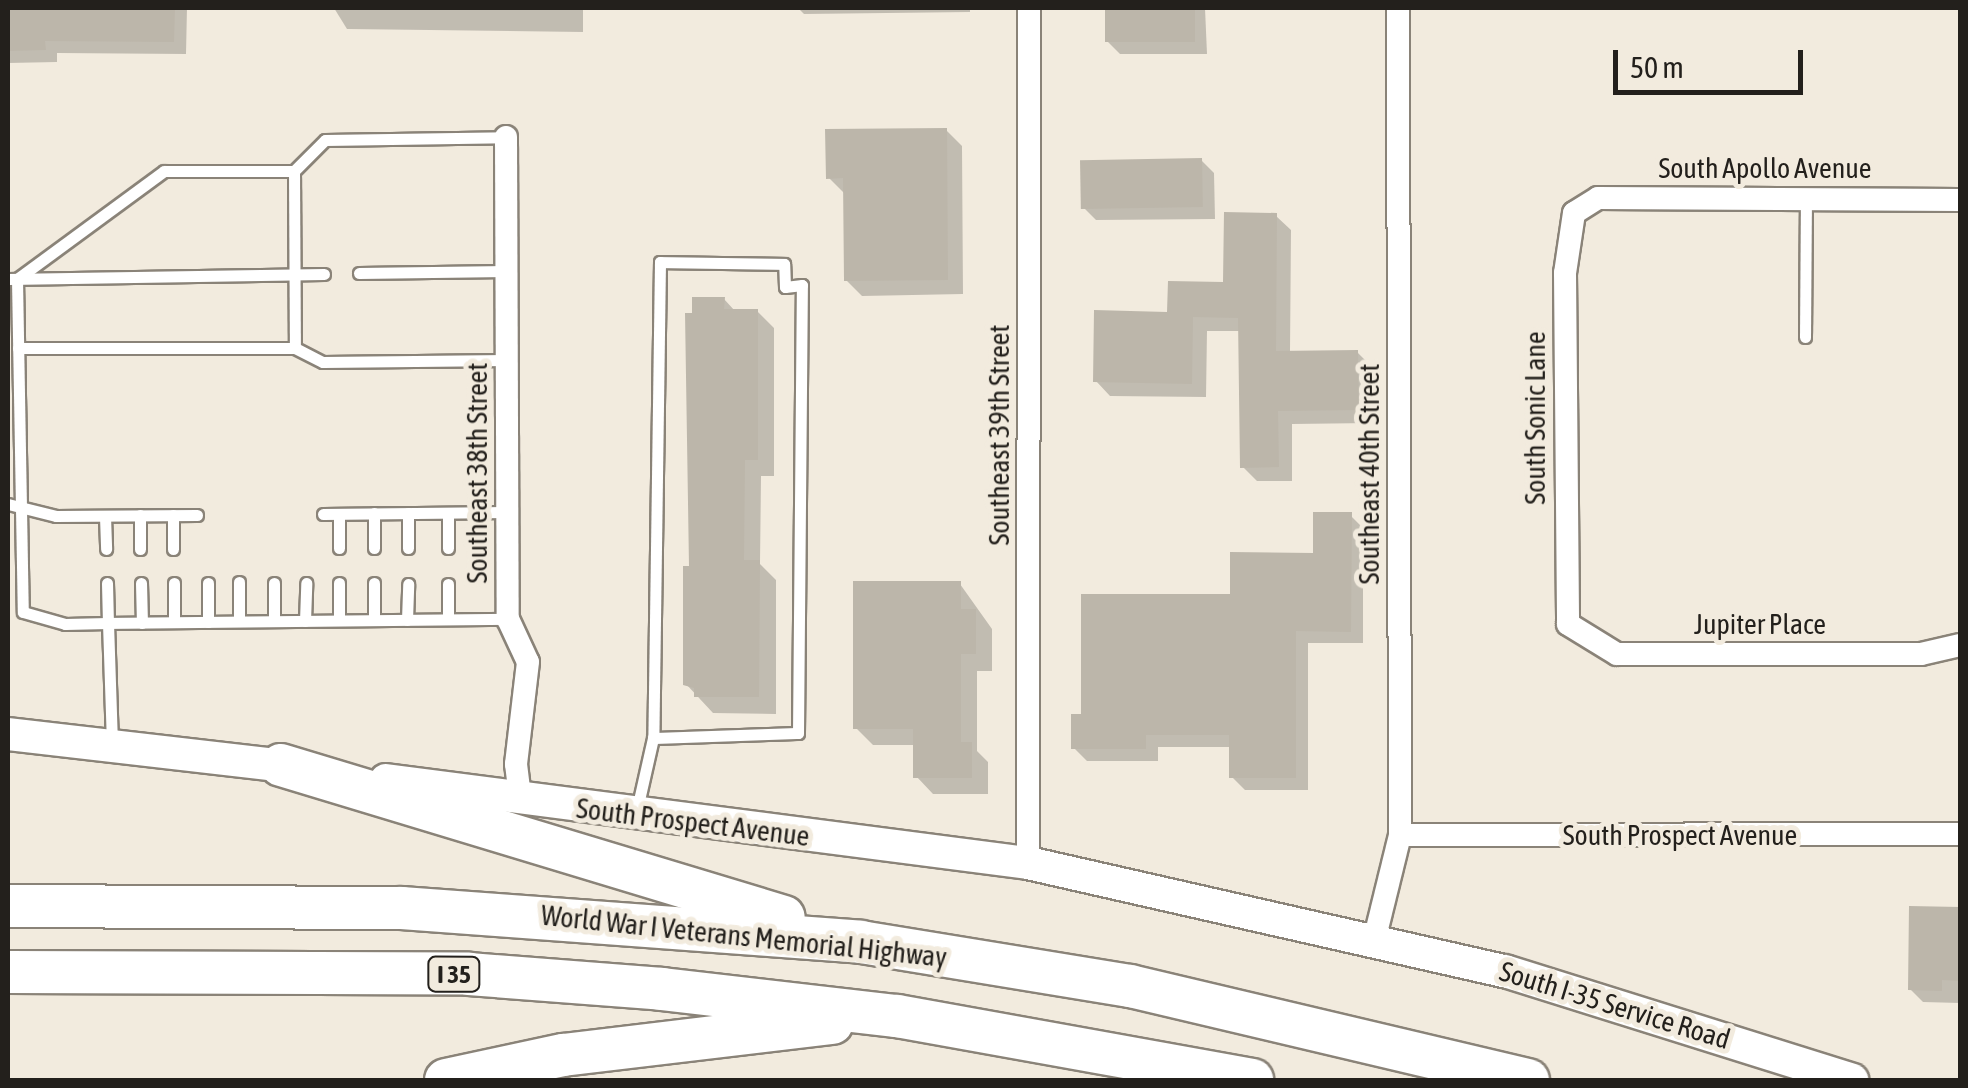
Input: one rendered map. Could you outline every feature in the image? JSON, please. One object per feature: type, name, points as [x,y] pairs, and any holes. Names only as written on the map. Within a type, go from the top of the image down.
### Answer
[{"type":"highway","points":[[282,765],[861,942]]},
{"type":"highway","name":"World War I Veterans Memorial Highway","points":[[8,906],[402,908],[861,942],[1130,986],[1526,1080]]},
{"type":"highway","name":"I 35","points":[[8,972],[469,974],[898,1016],[1252,1080]]},
{"type":"highway","points":[[446,1080],[628,1046],[898,1016]]},
{"type":"main road","name":"South Prospect Avenue","points":[[8,734],[282,765],[521,802],[1028,864],[1375,937]]},
{"type":"main road","name":"South I-35 Service Road","points":[[1375,937],[1661,1016],[1852,1080]]},
{"type":"street","name":"Southeast 39th Street","points":[[1028,864],[1029,8]]},
{"type":"street","name":"Southeast 40th Street","points":[[1375,937],[1400,836],[1398,8]]},
{"type":"street","name":"Southeast 38th Street","points":[[506,138],[508,619],[528,662],[516,764],[521,802]]},
{"type":"street","name":"South Apollo Avenue","points":[[1574,213],[1598,198],[1960,200]]},
{"type":"street","name":"South Sonic Lane","points":[[1568,624],[1566,273],[1574,213]]},
{"type":"street","name":"Jupiter Place","points":[[1568,624],[1617,654],[1921,654],[1960,645]]},
{"type":"street","name":"South Prospect Avenue","points":[[1400,836],[1960,834]]},
{"type":"lane","points":[[12,279],[164,171],[294,171],[325,140],[506,138]]},
{"type":"lane","points":[[294,171],[296,348]]},
{"type":"lane","points":[[1805,337],[1806,198]]},
{"type":"lane","points":[[636,814],[654,738],[660,262],[784,264],[785,286],[802,286],[798,733],[654,738]]},
{"type":"lane","points":[[358,273],[507,270]]},
{"type":"lane","points":[[12,279],[324,274]]},
{"type":"lane","points":[[12,279],[18,348],[14,504],[23,612],[64,624],[508,619]]},
{"type":"lane","points":[[18,348],[296,348],[323,362],[507,360]]},
{"type":"lane","points":[[14,504],[56,516],[197,515]]},
{"type":"lane","points":[[322,514],[507,512]]},
{"type":"lane","points":[[374,513],[374,548]]},
{"type":"lane","points":[[408,513],[408,548]]},
{"type":"lane","points":[[448,513],[448,548]]},
{"type":"lane","points":[[340,514],[340,548]]},
{"type":"lane","points":[[140,515],[140,549]]},
{"type":"lane","points":[[172,515],[173,549]]},
{"type":"lane","points":[[105,516],[106,549]]},
{"type":"lane","points":[[239,582],[239,622]]},
{"type":"lane","points":[[107,583],[112,744]]},
{"type":"lane","points":[[141,583],[142,623]]},
{"type":"lane","points":[[174,583],[174,622]]},
{"type":"lane","points":[[208,583],[208,622]]},
{"type":"lane","points":[[274,583],[274,621]]},
{"type":"lane","points":[[305,621],[306,583]]},
{"type":"lane","points":[[340,583],[340,620]]},
{"type":"lane","points":[[374,583],[374,620]]},
{"type":"lane","points":[[407,620],[408,584]]},
{"type":"lane","points":[[448,584],[448,620]]},
{"type":"building","points":[[8,8],[175,8],[174,42],[45,41],[46,50],[8,51]]},
{"type":"building","points":[[1105,8],[1195,8],[1195,42],[1105,42]]},
{"type":"building","points":[[947,128],[948,280],[844,281],[843,178],[826,179],[825,129]]},
{"type":"building","points":[[1202,158],[1203,207],[1081,209],[1080,160]]},
{"type":"building","points":[[1224,212],[1277,213],[1276,351],[1358,350],[1359,410],[1278,411],[1279,467],[1240,468],[1238,318],[1193,317],[1192,384],[1093,382],[1094,310],[1167,312],[1168,281],[1223,282]]},
{"type":"building","points":[[692,297],[725,297],[724,309],[758,309],[758,460],[745,460],[744,560],[760,560],[759,697],[694,697],[694,688],[683,685],[683,566],[689,566],[685,313],[692,313]]},
{"type":"building","points":[[1313,512],[1352,512],[1351,632],[1296,631],[1296,778],[1229,778],[1229,735],[1146,735],[1146,749],[1071,749],[1071,714],[1081,714],[1081,594],[1230,594],[1230,552],[1313,553]]},
{"type":"building","points":[[853,581],[961,581],[961,609],[976,609],[976,654],[961,654],[961,742],[972,742],[972,778],[913,778],[913,729],[853,729]]},
{"type":"building","points":[[1909,906],[1960,907],[1960,981],[1942,980],[1942,991],[1908,990]]}]
